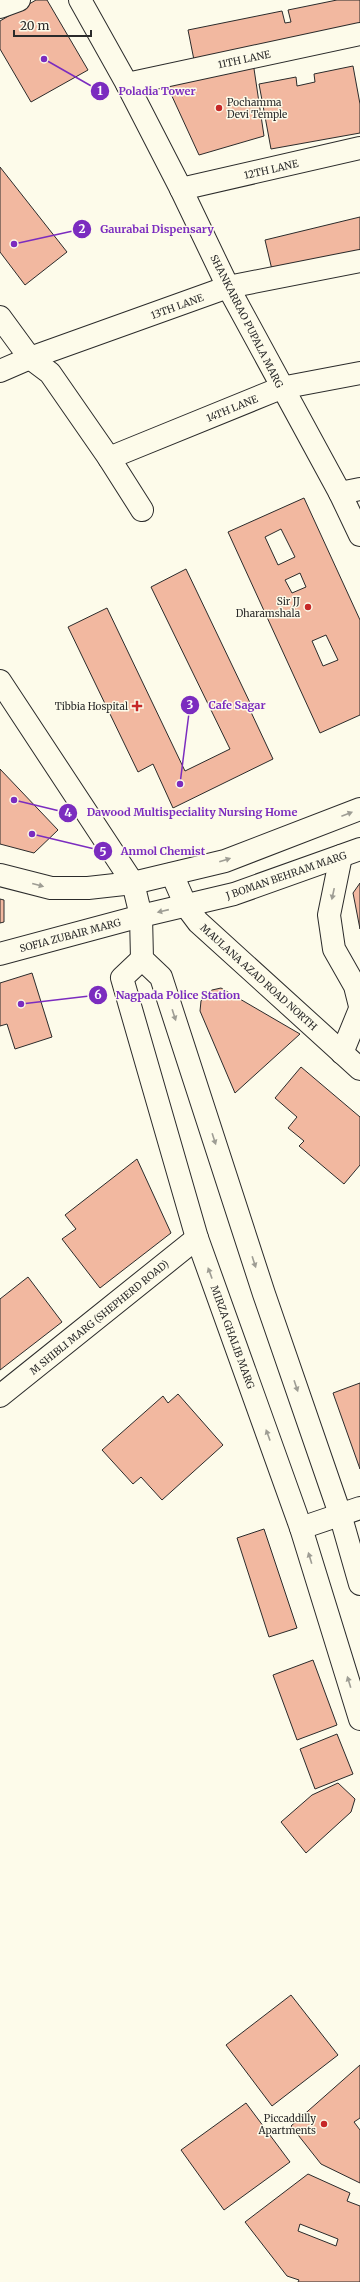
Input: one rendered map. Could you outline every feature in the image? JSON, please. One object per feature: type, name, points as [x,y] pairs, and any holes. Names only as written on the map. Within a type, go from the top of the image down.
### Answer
[{"type":"main road","points":[[0,7],[19,0]]},
{"type":"main road","name":"SHANKARRAO PUPALA MARG","points":[[80,0],[127,84],[181,189],[228,287],[281,388],[350,491],[360,535]]},
{"type":"main road","name":"11TH LANE","points":[[127,84],[360,34]]},
{"type":"main road","name":"12TH LANE","points":[[181,189],[360,148]]},
{"type":"main road","name":"13TH LANE","points":[[0,371],[30,358],[228,287],[360,261]]},
{"type":"main road","points":[[0,317],[30,358],[50,373],[109,458],[142,510]]},
{"type":"main road","name":"14TH LANE","points":[[109,458],[281,388],[360,373]]},
{"type":"main road","points":[[0,681],[133,883],[141,916],[142,959],[161,977],[264,1294],[350,1511],[360,1584]]},
{"type":"main road","points":[[0,875],[51,888],[88,888],[133,883],[225,861],[360,809]]},
{"type":"main road","points":[[350,853],[329,915],[334,949],[356,986],[360,1006]]},
{"type":"main road","name":"J BOMAN BEHRAM MARG","points":[[141,916],[234,894],[350,853]]},
{"type":"main road","name":"MAULANA AZAD ROAD NORTH","points":[[172,874],[186,906],[198,922],[360,1069]]},
{"type":"main road","name":"SOFIA ZUBAIR MARG","points":[[0,954],[141,916]]},
{"type":"main road","name":"MIRZA GHALIB MARG","points":[[142,959],[122,978],[197,1238],[301,1528],[360,1719]]},
{"type":"main road","points":[[342,1053],[360,1009]]},
{"type":"main road","name":"M SHIBLI MARG (SHEPHERD ROAD)","points":[[0,1396],[197,1238]]},
{"type":"main road","points":[[301,1528],[350,1511]]},
{"type":"building","points":[[36,0],[47,0],[88,70],[31,102],[0,49],[0,21]]},
{"type":"building","points":[[337,0],[360,0],[360,26],[194,60],[188,30],[282,11],[285,23],[291,22],[288,10]]},
{"type":"building","name":"Pochamma Devi Temple","points":[[253,62],[264,136],[199,155],[165,81]]},
{"type":"building","points":[[353,66],[360,104],[360,133],[271,149],[259,84],[296,77],[297,86],[315,82],[314,74]]},
{"type":"building","points":[[0,167],[67,252],[25,285],[0,252]]},
{"type":"building","points":[[360,217],[360,253],[273,274],[265,240]]},
{"type":"building","name":"Sir JJ Dharamshala","points":[[304,498],[360,620],[360,715],[320,733],[228,532]],"holes":[[[281,529],[295,557],[278,565],[265,537]],[[300,573],[306,587],[292,593],[285,580]],[[326,635],[338,660],[323,666],[312,641]]]},
{"type":"building","points":[[186,569],[253,709],[250,710],[273,759],[173,808],[153,764],[138,772],[68,627],[107,608],[185,771],[230,749],[151,587]]},
{"type":"building","points":[[0,769],[58,830],[34,853],[0,844]]},
{"type":"building","points":[[360,883],[360,929],[353,893]]},
{"type":"building","points":[[0,899],[4,900],[4,922],[0,923]]},
{"type":"building","points":[[32,973],[52,1037],[15,1049],[7,1024],[0,1026],[0,983]]},
{"type":"building","points":[[221,988],[300,1034],[235,1093],[200,1011],[201,1001],[205,995],[212,990]]},
{"type":"building","points":[[301,1067],[360,1117],[360,1165],[344,1184],[299,1146],[304,1141],[288,1128],[297,1117],[275,1098]]},
{"type":"building","points":[[137,1159],[171,1233],[100,1288],[62,1239],[76,1229],[65,1215]]},
{"type":"building","points":[[28,1277],[62,1322],[0,1370],[0,1299]]},
{"type":"building","points":[[360,1383],[360,1469],[333,1393]]},
{"type":"building","points":[[178,1394],[223,1445],[162,1500],[141,1477],[133,1484],[102,1450],[163,1396],[168,1403]]},
{"type":"building","points":[[264,1529],[297,1628],[269,1637],[237,1538]]},
{"type":"building","points":[[313,1660],[337,1725],[297,1740],[273,1675]]},
{"type":"building","points":[[337,1734],[353,1774],[315,1789],[300,1749]]},
{"type":"building","points":[[338,1783],[355,1799],[351,1812],[306,1853],[281,1822],[312,1795]]},
{"type":"building","points":[[291,1995],[338,2055],[272,2106],[226,2045]]},
{"type":"building","name":"Piccaddilly Apartments","points":[[360,2065],[360,2118],[354,2122],[360,2130],[360,2183],[321,2164],[291,2126]]},
{"type":"building","points":[[246,2103],[290,2162],[224,2210],[181,2150]]},
{"type":"building","points":[[308,2174],[350,2193],[347,2201],[360,2206],[360,2282],[298,2282],[299,2280],[287,2276],[245,2222]],"holes":[[[300,2224],[338,2239],[336,2246],[298,2231]]]},
{"type":"place","name":"Poladia Tower","points":[[44,59]]},
{"type":"place","name":"Pochamma Devi Temple","points":[[219,108]]},
{"type":"place","name":"Gaurabai Dispensary","points":[[14,244]]},
{"type":"place","name":"Sir JJ Dharamshala","points":[[308,607]]},
{"type":"place","name":"Tibbia Hospital","points":[[137,706]]},
{"type":"place","name":"Cafe Sagar","points":[[180,784]]},
{"type":"place","name":"Dawood Multispeciality Nursing Home","points":[[14,800]]},
{"type":"place","name":"Anmol Chemist","points":[[32,834]]},
{"type":"place","name":"Nagpada Police Station","points":[[21,1004]]},
{"type":"place","name":"Piccaddilly Apartments","points":[[324,2124]]}]
